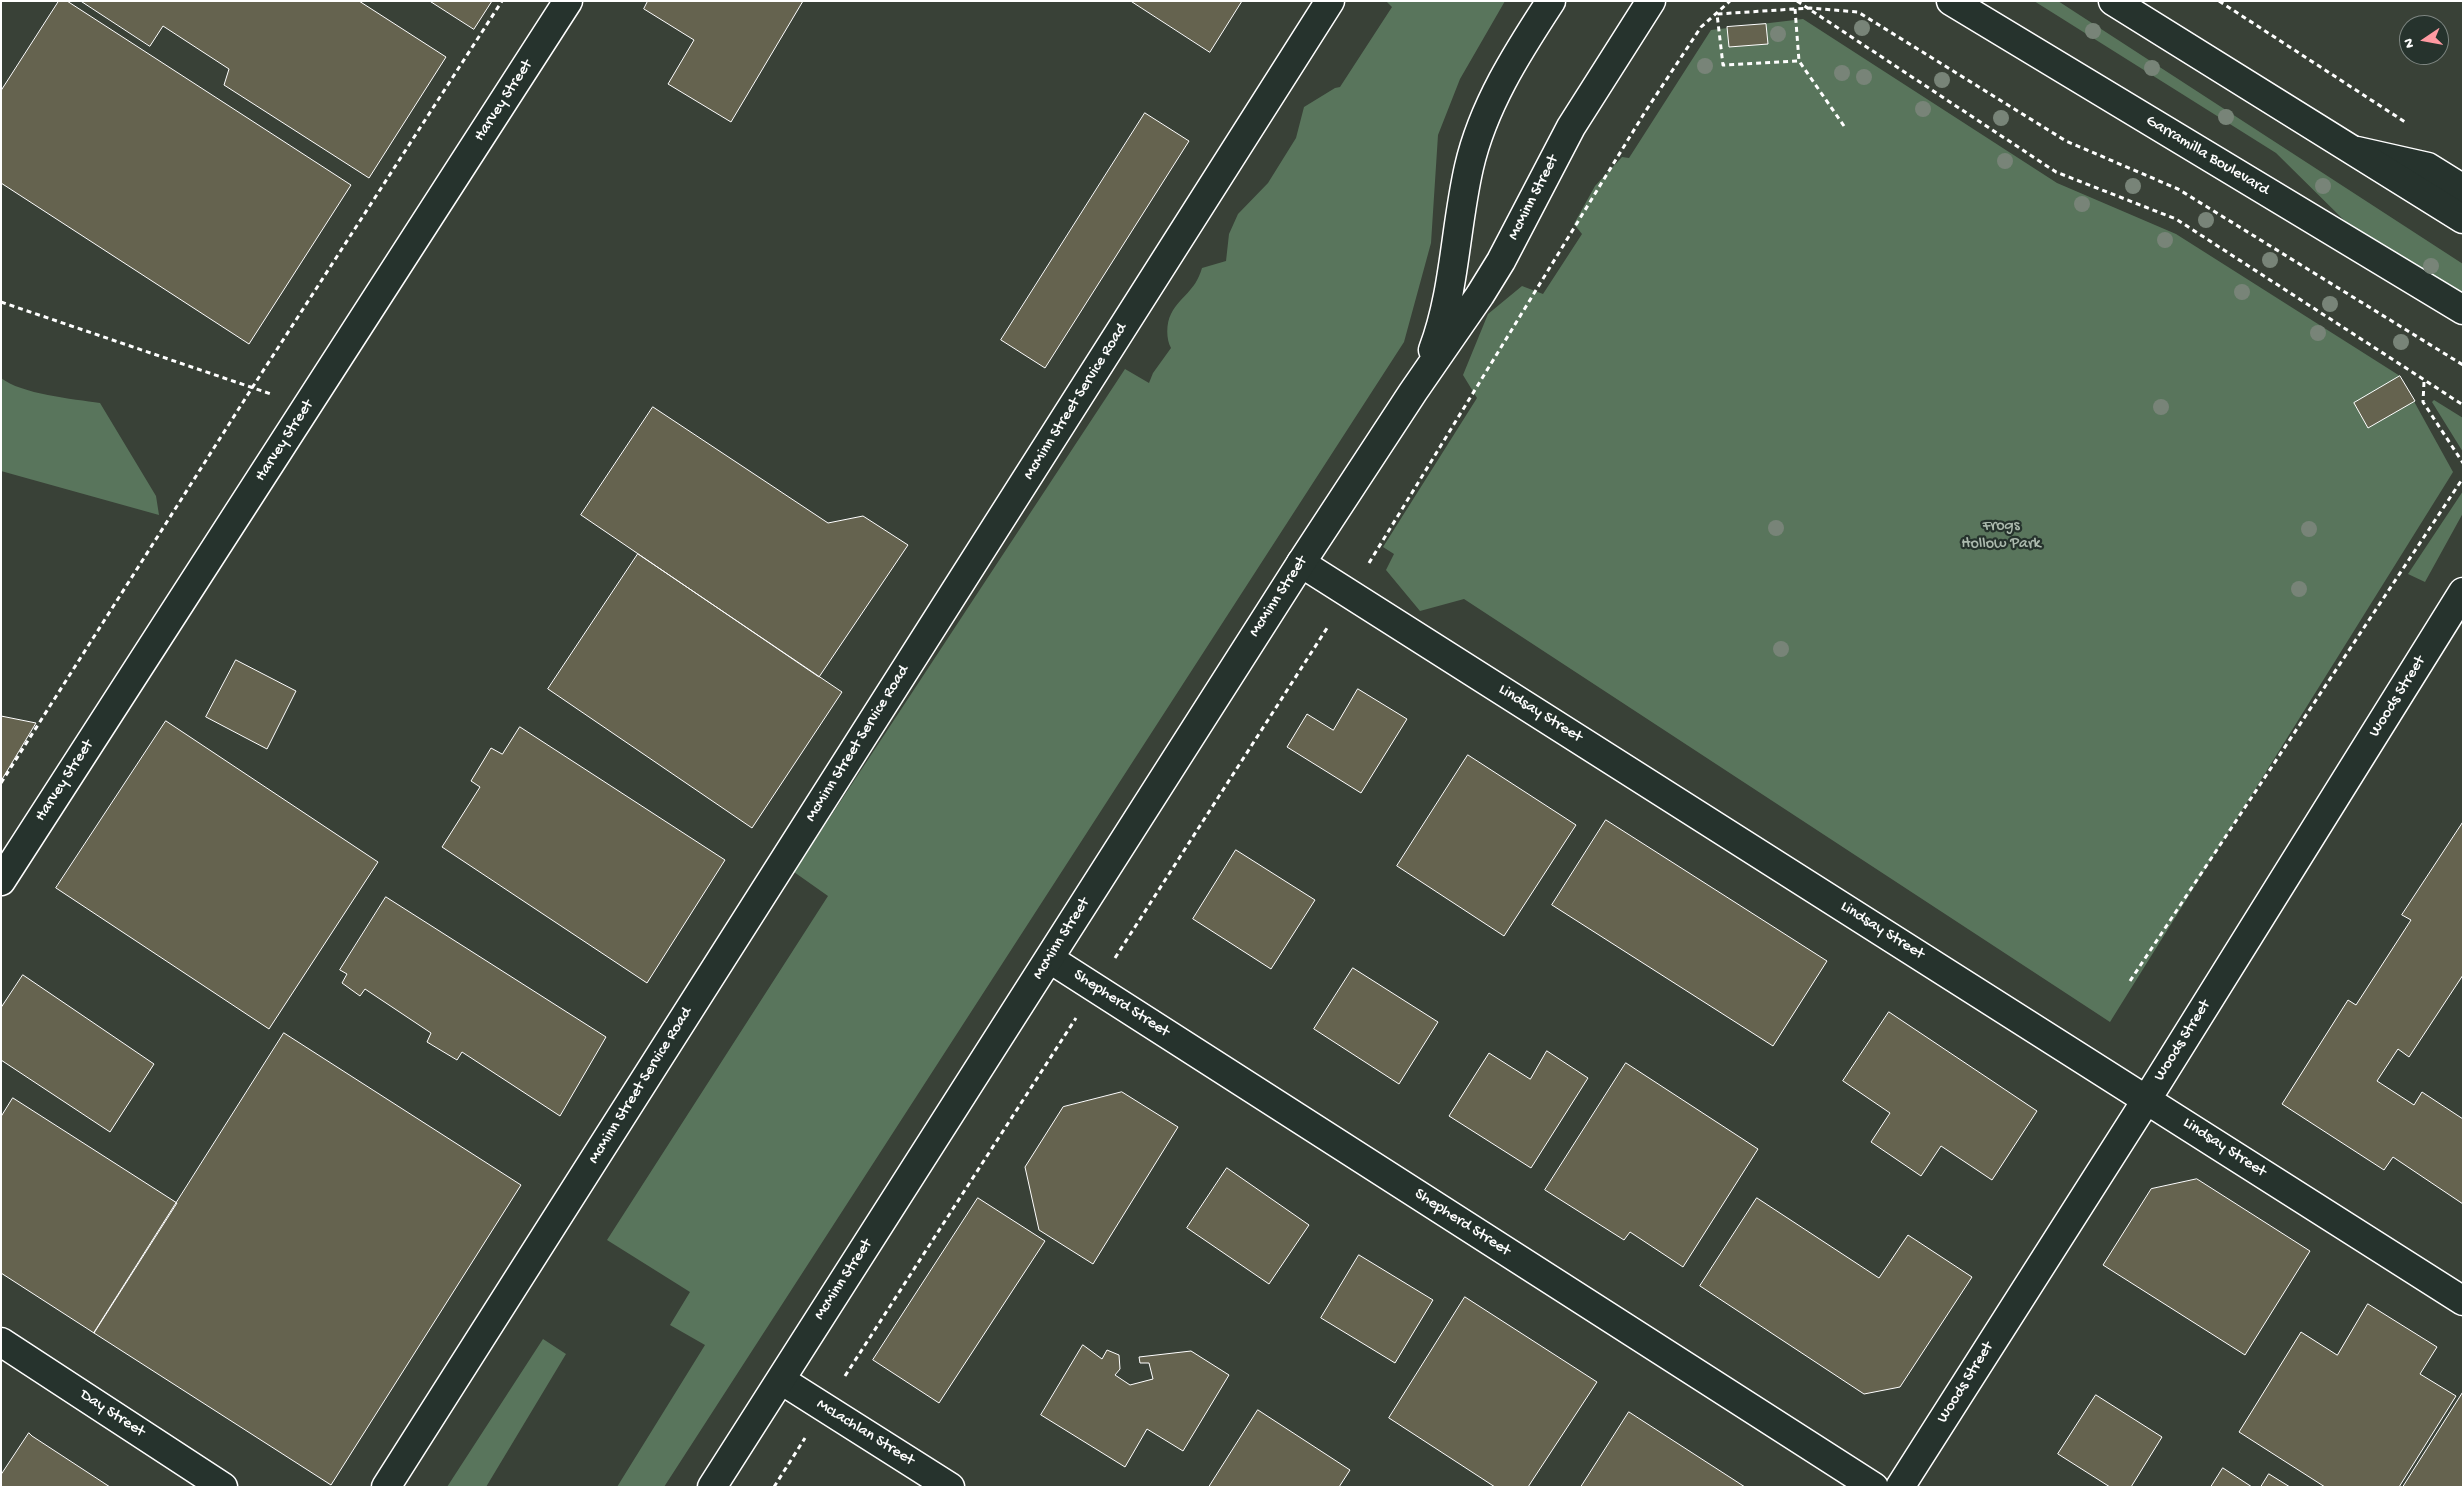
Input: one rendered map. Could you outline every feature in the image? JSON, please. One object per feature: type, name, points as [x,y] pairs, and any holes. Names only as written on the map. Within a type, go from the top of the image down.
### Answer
[{"type":"street","name":"Harvey Street","points":[[1,880],[568,1]]},
{"type":"street","name":"McMinn Street Service Road","points":[[386,1487],[1330,1]]},
{"type":"street","name":"McMinn Street","points":[[1413,392],[1436,340],[1444,311],[1468,170],[1481,127],[1512,62],[1551,1]]},
{"type":"street","name":"McMinn Street","points":[[712,1487],[1301,563],[1501,262],[1571,126],[1651,1]]},
{"type":"street","name":"Garramilla Boulevard","points":[[1951,1],[2463,310]]},
{"type":"street","points":[[2113,1],[2463,219]]},
{"type":"street","points":[[2351,149],[2428,167],[2463,189]]},
{"type":"street","name":"Lindsay Street","points":[[1301,563],[2147,1098],[2463,1301]]},
{"type":"street","name":"Woods Street","points":[[1900,1487],[2147,1098],[2463,592]]},
{"type":"street","name":"Shepherd Street","points":[[1050,959],[1874,1487]]},
{"type":"street","name":"Day Street","points":[[1,1342],[222,1487]]},
{"type":"street","name":"McLachlan Street","points":[[781,1380],[950,1487]]},
{"type":"path","points":[[1,783],[252,388],[502,1]]},
{"type":"path","points":[[774,1487],[1349,593],[1645,112],[1700,27],[1730,1]]},
{"type":"path","points":[[1797,1],[2056,172],[2176,218],[2424,382],[2463,405]]},
{"type":"path","points":[[2219,1],[2407,124]]},
{"type":"path","points":[[1717,14],[1810,8],[1858,12],[2066,142],[2178,189],[2463,365]]},
{"type":"path","points":[[1795,9],[1799,61],[1844,126]]},
{"type":"path","points":[[1717,14],[1723,66],[1799,61]]},
{"type":"path","points":[[1,302],[307,407]]},
{"type":"path","points":[[2424,382],[2423,402],[2463,463]]},
{"type":"path","points":[[2130,981],[2463,478]]},
{"type":"green space","points":[[1386,1],[1505,1],[1460,79],[1438,135],[1431,243],[1404,342],[664,1487],[617,1487],[705,1345],[670,1325],[690,1292],[607,1240],[828,896],[794,872],[1125,369],[1149,383],[1153,373],[1171,348],[1167,336],[1167,327],[1169,318],[1175,308],[1196,283],[1202,268],[1226,261],[1229,234],[1238,214],[1268,183],[1296,138],[1304,107],[1335,88],[1340,87],[1392,7]]},
{"type":"green space","points":[[2034,1],[2058,1],[2463,264],[2463,297],[2357,233],[2276,153]]},
{"type":"green space","name":"Frogs Hollow Park","points":[[1803,19],[2057,183],[2176,234],[2400,376],[2453,472],[2110,1022],[1464,599],[1420,611],[1386,570],[1394,554],[1383,547],[1477,398],[1463,375],[1488,314],[1522,286],[1543,294],[1582,234],[1574,224],[1595,186],[1622,157],[1629,158],[1711,30]]},
{"type":"green space","points":[[1,378],[10,384],[34,392],[100,403],[156,496],[159,515],[1,471]]},
{"type":"green space","points":[[2434,400],[2463,418],[2463,452],[2432,402]]},
{"type":"green space","points":[[2463,491],[2463,513],[2425,582],[2408,574]]},
{"type":"green space","points":[[543,1339],[566,1354],[486,1487],[447,1487]]},
{"type":"building","points":[[59,1],[67,1],[351,185],[249,344],[1,183],[1,91]]},
{"type":"building","points":[[81,1],[359,1],[446,57],[369,178],[224,85],[229,69],[163,26],[150,46]]},
{"type":"building","points":[[430,1],[492,1],[474,29]]},
{"type":"building","points":[[648,1],[803,1],[731,122],[668,84],[694,40],[644,9]]},
{"type":"building","points":[[1131,1],[1242,1],[1210,52]]},
{"type":"building","points":[[1766,24],[1768,44],[1729,47],[1727,27]]},
{"type":"building","points":[[1145,113],[1189,141],[1045,368],[1001,340]]},
{"type":"building","points":[[2400,376],[2415,401],[2368,428],[2354,403]]},
{"type":"building","points":[[653,407],[828,523],[863,516],[908,545],[819,677],[581,515]]},
{"type":"building","points":[[638,554],[842,692],[752,828],[548,689]]},
{"type":"building","points":[[236,660],[296,691],[267,749],[206,717]]},
{"type":"building","points":[[1358,689],[1407,719],[1361,793],[1287,747],[1307,714],[1333,730]]},
{"type":"building","points":[[1,716],[36,723],[1,781]]},
{"type":"building","points":[[166,721],[378,862],[269,1029],[56,888]]},
{"type":"building","points":[[520,727],[725,860],[647,983],[442,847],[480,787],[471,781],[491,748],[502,754]]},
{"type":"building","points":[[1468,755],[1576,825],[1504,936],[1397,866]]},
{"type":"building","points":[[1606,820],[1827,961],[1773,1046],[1552,905]]},
{"type":"building","points":[[2463,822],[2463,975],[2409,1057],[2398,1049],[2377,1081],[2414,1105],[2422,1092],[2463,1119],[2463,1204],[2393,1157],[2384,1170],[2282,1104],[2348,1000],[2356,1005],[2411,920],[2402,915]]},
{"type":"building","points":[[1236,850],[1315,900],[1271,969],[1193,919]]},
{"type":"building","points":[[386,897],[606,1037],[560,1116],[462,1052],[457,1060],[427,1042],[431,1033],[365,989],[360,996],[342,983],[347,974],[340,970]]},
{"type":"building","points":[[1353,968],[1438,1022],[1399,1084],[1314,1029]]},
{"type":"building","points":[[23,975],[154,1064],[110,1132],[1,1060],[1,1008]]},
{"type":"building","points":[[1889,1012],[2037,1111],[1992,1180],[1941,1146],[1921,1176],[1871,1142],[1890,1113],[1843,1081]]},
{"type":"building","points":[[284,1033],[521,1185],[331,1485],[94,1333]]},
{"type":"building","points":[[1547,1051],[1588,1078],[1531,1168],[1449,1116],[1489,1053],[1530,1079]]},
{"type":"building","points":[[1626,1063],[1758,1149],[1683,1267],[1630,1232],[1624,1240],[1545,1190]]},
{"type":"building","points":[[1122,1092],[1178,1127],[1093,1264],[1039,1230],[1025,1167],[1063,1107]]},
{"type":"building","points":[[13,1098],[177,1203],[94,1333],[1,1273],[1,1117]]},
{"type":"building","points":[[1227,1168],[1309,1225],[1269,1284],[1187,1228]]},
{"type":"building","points":[[2197,1179],[2310,1251],[2245,1355],[2103,1265],[2151,1189]]},
{"type":"building","points":[[978,1198],[1045,1241],[939,1403],[873,1360]]},
{"type":"building","points":[[1757,1198],[1879,1278],[1908,1235],[1972,1277],[1900,1387],[1864,1394],[1700,1286]]},
{"type":"building","points":[[1359,1255],[1433,1300],[1395,1363],[1321,1318]]},
{"type":"building","points":[[1465,1297],[1597,1382],[1528,1487],[1495,1487],[1389,1418]]},
{"type":"building","points":[[2368,1304],[2437,1347],[2420,1374],[2456,1396],[2399,1487],[2325,1487],[2239,1432],[2301,1332],[2337,1355]]},
{"type":"building","points":[[1083,1345],[1102,1359],[1107,1350],[1119,1355],[1120,1369],[1115,1375],[1130,1385],[1153,1379],[1149,1363],[1140,1363],[1139,1357],[1191,1351],[1229,1375],[1183,1451],[1147,1429],[1125,1467],[1041,1415]]},
{"type":"building","points":[[2463,1392],[2463,1487],[2403,1487]]},
{"type":"building","points":[[2096,1395],[2162,1437],[2131,1487],[2110,1487],[2058,1454]]},
{"type":"building","points":[[1258,1410],[1350,1470],[1339,1487],[1209,1487]]},
{"type":"building","points":[[1629,1412],[1745,1487],[1581,1487]]},
{"type":"building","points":[[29,1433],[110,1487],[1,1487],[1,1475]]},
{"type":"building","points":[[2223,1468],[2252,1487],[2211,1487]]},
{"type":"building","points":[[2269,1474],[2290,1487],[2261,1487]]}]
